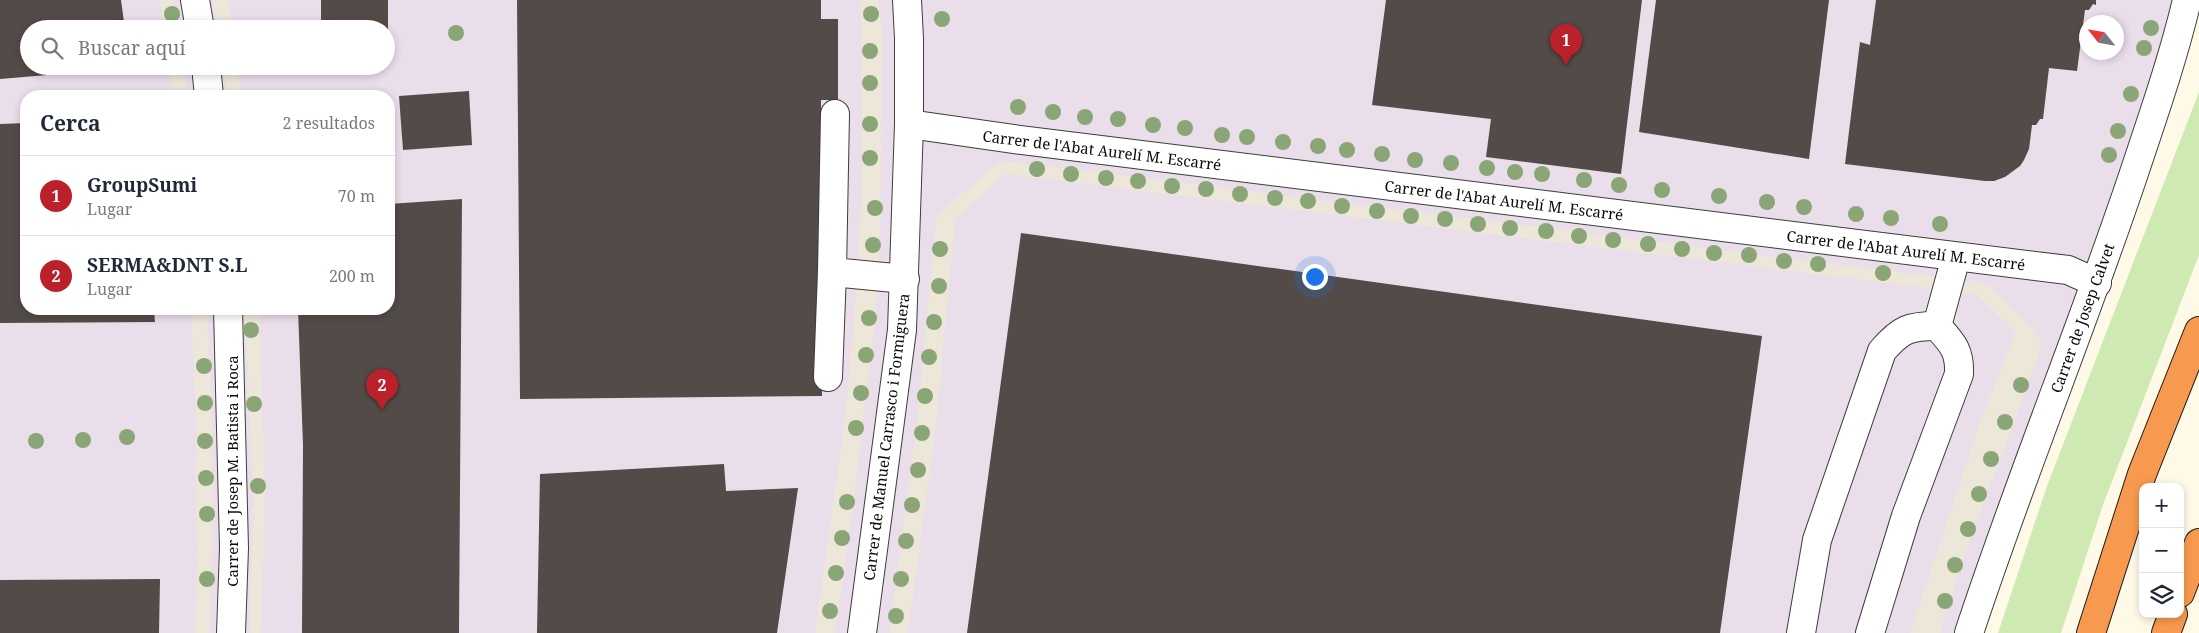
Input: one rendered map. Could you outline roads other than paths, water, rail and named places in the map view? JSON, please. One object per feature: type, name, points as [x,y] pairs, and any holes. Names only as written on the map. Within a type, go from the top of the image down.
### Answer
[{"type":"highway","points":[[2091,633],[2142,474],[2199,331]]},
{"type":"highway","points":[[2184,583],[2199,544]]},
{"type":"highway","points":[[2166,633],[2172,618]]},
{"type":"street","points":[[195,0],[198,20]]},
{"type":"street","name":"Carrer de Manuel Carrasco i Formiguera","points":[[862,633],[902,330],[909,124],[909,38],[906,0]]},
{"type":"street","name":"Carrer de Josep Calvet","points":[[1969,633],[2003,529],[2097,282],[2177,43],[2188,0]]},
{"type":"street","points":[[207,75],[208,90]]},
{"type":"street","points":[[828,376],[835,114]]},
{"type":"street","name":"Carrer de l'Abat Aurelí M. Escarré","points":[[909,124],[1041,143],[2068,270],[2097,282]]},
{"type":"street","points":[[1937,326],[1956,257]]},
{"type":"street","points":[[832,272],[905,279]]},
{"type":"street","name":"Carrer de Josep M. Batista i Roca","points":[[228,315],[234,548],[231,633]]},
{"type":"street","points":[[1801,633],[1818,540],[1882,351],[1897,334],[1915,326],[1937,326],[1950,340],[1960,358],[1959,374],[1906,516],[1870,633]]},
{"type":"place","name":"GroupSumi","points":[[1566,65]]},
{"type":"place","name":"SERMA&DNT S.L","points":[[382,410]]}]
